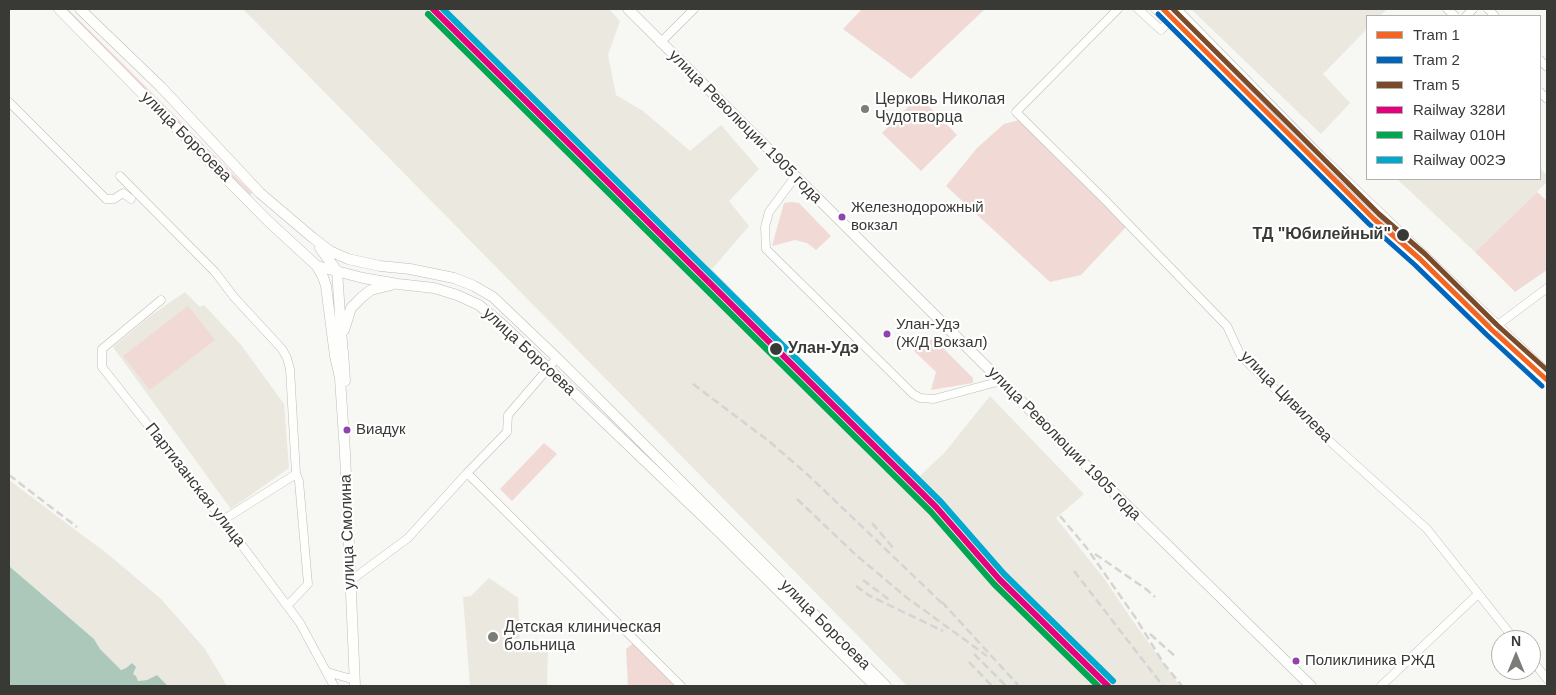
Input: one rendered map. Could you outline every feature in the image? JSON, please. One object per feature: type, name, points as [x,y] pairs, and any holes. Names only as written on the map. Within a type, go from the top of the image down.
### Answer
[{"type":"main road","name":"улица Борсоева","points":[[59,9],[268,221],[317,266]]},
{"type":"main road","name":"улица Борсоева","points":[[80,9],[161,88],[260,193],[330,251],[348,259],[380,266],[410,269],[450,277],[474,286],[493,297],[557,358],[886,686]]},
{"type":"main road","name":"улица Революции 1905 года","points":[[628,9],[795,177],[1311,686]]},
{"type":"main road","points":[[250,202],[260,193]]},
{"type":"main road","points":[[313,238],[334,266]]},
{"type":"main road","points":[[317,266],[334,266],[348,259]]},
{"type":"main road","name":"улица Смолина","points":[[317,266],[326,286],[335,356],[340,378],[353,579],[357,684]]},
{"type":"main road","name":"улица Борсоева","points":[[334,266],[363,278],[434,288],[457,295],[479,305],[503,325],[718,531],[875,686]]},
{"type":"main road","name":"улица Смолина","points":[[334,266],[343,339],[340,378]]},
{"type":"main road","points":[[343,339],[351,308],[371,290],[398,284]]},
{"type":"main road","points":[[343,351],[353,494],[353,579]]},
{"type":"street","points":[[660,43],[694,9]]},
{"type":"street","name":"улица Цивилева","points":[[1118,9],[1016,112],[1106,201],[1227,326],[1241,356],[1324,436],[1427,528],[1508,630]]},
{"type":"street","points":[[1138,9],[1161,30],[1168,22]]},
{"type":"street","points":[[1155,9],[1490,331],[1547,383]]},
{"type":"street","points":[[1177,9],[1320,155],[1547,372]]},
{"type":"street","points":[[9,102],[106,199],[114,199],[123,193],[131,199]]},
{"type":"street","points":[[120,176],[215,272],[234,297],[282,349],[287,358],[290,368],[296,474],[299,481],[308,584],[287,606]]},
{"type":"street","points":[[795,177],[769,212],[765,227],[766,249],[913,394],[920,398],[934,398],[1001,381]]},
{"type":"street","points":[[1490,331],[1547,288]]},
{"type":"street","name":"Партизанская улица","points":[[161,300],[102,349],[102,367],[224,520],[300,623],[334,686]]},
{"type":"street","points":[[353,579],[408,538],[507,432],[508,415],[557,358]]},
{"type":"street","points":[[467,473],[681,686]]},
{"type":"street","points":[[224,520],[296,474]]},
{"type":"street","points":[[1381,686],[1478,594]]},
{"type":"street","points":[[327,672],[357,684]]},
{"type":"shaded area","points":[[64,9],[68,9],[252,193],[250,195]]},
{"type":"shaded area","points":[[243,9],[609,9],[620,21],[608,55],[616,95],[643,111],[690,151],[721,125],[759,169],[729,201],[749,226],[712,269],[918,478],[945,452],[990,396],[1084,494],[1056,518],[1106,581],[1180,686],[907,686]]},
{"type":"shaded area","points":[[862,9],[985,9],[911,79],[843,29]]},
{"type":"shaded area","points":[[1191,9],[1387,9],[1381,15],[1366,15],[1366,30],[1323,74],[1350,103],[1321,134]]},
{"type":"shaded area","points":[[919,96],[957,135],[921,171],[882,133]]},
{"type":"shaded area","points":[[1023,119],[1126,227],[1081,275],[1050,282],[946,186],[977,148],[1004,124]]},
{"type":"shaded area","points":[[1541,169],[1547,175],[1547,182],[1475,252],[1398,180],[1541,180]]},
{"type":"shaded area","points":[[1537,192],[1547,201],[1547,270],[1515,292],[1475,252]]},
{"type":"shaded area","points":[[784,203],[799,203],[831,236],[816,250],[807,243],[795,240],[772,246]]},
{"type":"shaded area","points":[[185,292],[200,307],[204,305],[242,346],[284,404],[289,468],[231,509],[113,347],[150,316]]},
{"type":"shaded area","points":[[188,306],[215,340],[150,390],[123,356]]},
{"type":"shaded area","points":[[933,338],[973,378],[973,383],[931,390],[936,372],[914,351],[922,342],[925,345]]},
{"type":"shaded area","points":[[544,443],[557,454],[512,501],[500,489]]},
{"type":"shaded area","points":[[9,480],[109,555],[161,599],[205,649],[227,686],[168,686],[157,675],[147,680],[138,681],[133,674],[132,663],[121,670],[100,649],[94,639],[9,566]]},
{"type":"shaded area","points":[[9,566],[94,639],[100,649],[121,670],[132,663],[136,667],[133,674],[138,681],[147,680],[157,675],[168,686],[9,686]]},
{"type":"shaded area","name":"Детская клиническая больница","points":[[489,578],[518,598],[520,648],[548,648],[547,686],[470,686],[463,597],[471,596]]},
{"type":"shaded area","points":[[636,641],[668,673],[668,679],[675,686],[628,686],[626,649]]},
{"type":"railway","points":[[693,384],[770,442],[808,475],[946,607]]},
{"type":"railway","points":[[9,475],[77,527]]},
{"type":"railway","points":[[797,499],[856,555],[906,597],[987,656]]},
{"type":"railway","points":[[1060,516],[1086,547],[1135,617],[1164,664],[1182,686]]},
{"type":"railway","points":[[872,523],[895,550]]},
{"type":"railway","points":[[1095,554],[1155,597]]},
{"type":"railway","points":[[1074,571],[1163,686]]},
{"type":"railway","points":[[863,580],[891,601]]},
{"type":"railway","points":[[856,586],[870,596],[943,631]]},
{"type":"railway","points":[[942,602],[1018,685]]},
{"type":"railway","points":[[1150,634],[1176,657]]},
{"type":"railway","points":[[974,654],[1006,686]]},
{"type":"railway","points":[[969,662],[992,686]]},
{"type":"tram line","name":"1","points":[[1163,9],[1374,219],[1420,259],[1492,330],[1547,380]]},
{"type":"tram line","name":"5","points":[[1173,9],[1379,214],[1425,254],[1497,325],[1547,370]]},
{"type":"tram line","name":"2","points":[[1158,14],[1369,224],[1415,265],[1542,386]]},
{"type":"rail line","name":"328И","points":[[433,9],[936,507],[999,579],[1108,686]]},
{"type":"rail line","name":"002Э","points":[[443,9],[941,502],[1004,574],[1113,681]]},
{"type":"rail line","name":"010Н","points":[[428,14],[931,512],[994,584],[1098,686]]},
{"type":"place","name":"Церковь Николая Чудотворца","points":[[865,109]]},
{"type":"place","name":"Железнодорожный вокзал","points":[[842,217]]},
{"type":"place","name":"ТД \"Юбилейный\"","points":[[1403,235]]},
{"type":"place","name":"Улан-Удэ (Ж/Д Вокзал)","points":[[887,334]]},
{"type":"place","name":"Улан-Удэ","points":[[776,349]]},
{"type":"place","name":"Виадук","points":[[347,430]]},
{"type":"place","name":"Детская клиническая больница","points":[[493,637]]},
{"type":"place","name":"Поликлиника РЖД","points":[[1296,661]]}]
